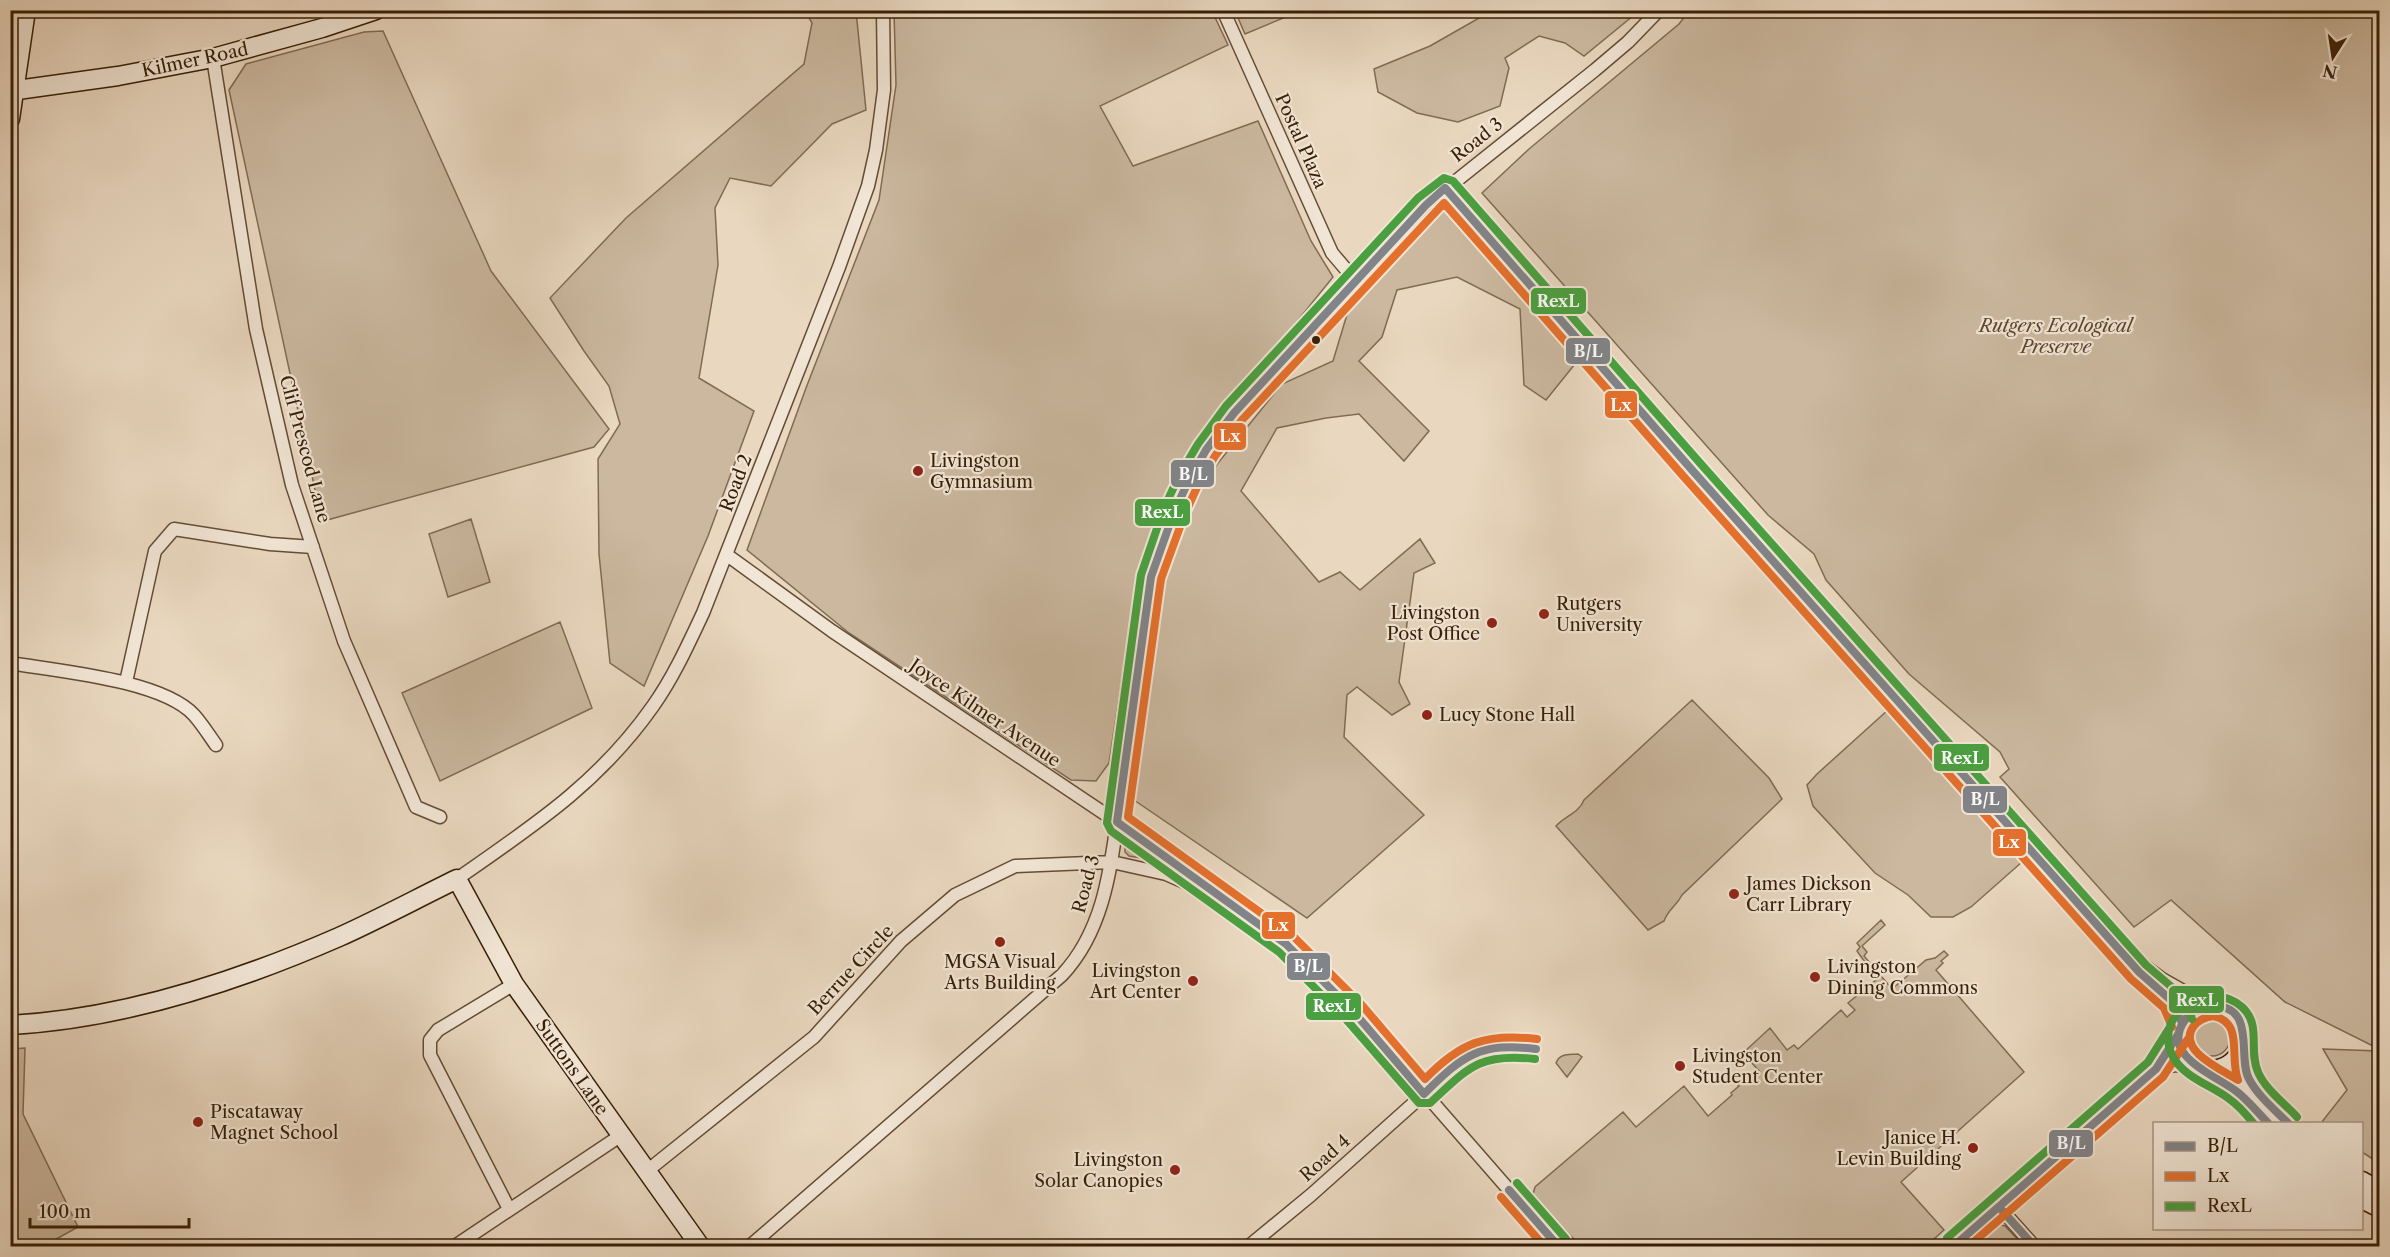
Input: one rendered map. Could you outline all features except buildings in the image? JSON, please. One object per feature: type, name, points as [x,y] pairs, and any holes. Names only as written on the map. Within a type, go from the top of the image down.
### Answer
[{"type":"street","points":[[10,119],[26,10]]},
{"type":"street","name":"Kilmer Road","points":[[13,91],[118,76],[213,58],[322,28],[376,10]]},
{"type":"street","name":"Road 2","points":[[458,879],[562,804],[594,776],[626,742],[654,705],[704,614],[868,186],[876,150],[884,90],[883,10]]},
{"type":"street","name":"Postal Plaza","points":[[1223,10],[1332,253],[1356,280]]},
{"type":"street","name":"Road 3","points":[[750,1246],[1063,974],[1079,956],[1100,910],[1112,862],[1151,577],[1174,512],[1218,432],[1426,205],[1595,70],[1628,42],[1659,10]]},
{"type":"street","name":"Clif Prescod Lane","points":[[213,58],[256,329],[292,485],[344,641],[416,807],[440,817]]},
{"type":"street","points":[[1445,188],[1692,470],[2139,972],[2173,1002],[2181,1028],[2182,1052],[2200,1068],[2236,1091],[2267,1122]]},
{"type":"street","points":[[126,682],[155,551],[174,529],[270,544],[313,547]]},
{"type":"street","name":"Joyce Kilmer Avenue","points":[[727,555],[832,631],[1117,822],[1272,932],[1309,965],[1353,1011],[1558,1246]]},
{"type":"street","points":[[10,663],[126,682],[166,696],[193,714],[216,745]]},
{"type":"street","name":"Joyce Kilmer Avenue","points":[[1112,862],[1166,874],[1224,899]]},
{"type":"street","name":"Berrue Circle","points":[[647,1171],[814,1037],[901,941],[955,895],[1015,866],[1112,862]]},
{"type":"street","points":[[10,1025],[70,1019],[162,1000],[239,976],[338,937],[458,879]]},
{"type":"street","name":"Suttons Lane","points":[[458,879],[514,984],[700,1246]]},
{"type":"street","points":[[2120,948],[2162,979],[2208,1005],[2229,1010],[2237,1017],[2243,1026],[2245,1036],[2243,1063],[2249,1079],[2287,1122]]},
{"type":"street","points":[[509,1209],[430,1055],[430,1040],[438,1030],[514,984]]},
{"type":"street","points":[[1954,1246],[2156,1069],[2181,1028],[2198,1008],[2208,1005]]},
{"type":"street","points":[[2156,1069],[2176,1065],[2224,1068],[2232,1063],[2243,1047]]},
{"type":"street","name":"Road 4","points":[[1249,1246],[1311,1195],[1424,1094]]},
{"type":"street","points":[[455,1246],[620,1136]]},
{"type":"street","points":[[2363,1182],[2379,1191]]},
{"type":"street","points":[[2363,1200],[2379,1208]]},
{"type":"street","points":[[1999,1207],[2034,1246]]},
{"type":"green space","points":[[1493,10],[1639,11],[1584,56],[1565,43],[1539,36],[1505,58],[1509,68],[1500,106],[1458,122],[1417,113],[1378,92],[1374,69],[1430,46]]},
{"type":"green space","points":[[805,11],[856,11],[866,110],[832,124],[771,186],[730,178],[715,208],[718,265],[699,378],[754,411],[708,536],[644,686],[610,663],[599,554],[598,459],[620,424],[609,386],[550,298],[626,218],[804,64],[812,23]]},
{"type":"green space","points":[[894,11],[1212,11],[1228,45],[1100,106],[1133,166],[1258,121],[1311,241],[1333,277],[1206,434],[1166,506],[1135,593],[1109,763],[1096,781],[1071,780],[849,633],[747,550],[806,388],[879,200],[896,85]]},
{"type":"green space","points":[[1235,11],[1300,11],[1245,34]]},
{"type":"green space","name":"Rutgers Ecological Preserve","points":[[1689,11],[2379,11],[2379,1049],[2285,1002],[2171,900],[2134,927],[2000,777],[2009,769],[2000,752],[1909,674],[1826,580],[1814,554],[1768,515],[1482,193],[1529,149],[1679,24]]},
{"type":"green space","points":[[383,31],[491,271],[609,429],[594,447],[327,520],[317,499],[229,90],[246,64],[364,32]]},
{"type":"green space","points":[[1447,201],[1579,359],[1546,400],[1524,385],[1520,309],[1457,277],[1397,290],[1382,337],[1359,361],[1429,431],[1404,461],[1359,414],[1277,428],[1241,491],[1319,582],[1340,572],[1360,590],[1420,539],[1435,563],[1414,573],[1399,682],[1410,704],[1392,715],[1357,687],[1347,695],[1344,737],[1424,815],[1307,918],[1131,798],[1162,579],[1205,479],[1282,384],[1333,361],[1352,298]]},
{"type":"green space","points":[[471,519],[490,582],[448,597],[429,534]]},
{"type":"green space","points":[[560,622],[592,708],[440,781],[402,693]]},
{"type":"green space","points":[[1692,700],[1769,778],[1782,799],[1682,895],[1664,921],[1648,930],[1556,826],[1579,808],[1584,800]]},
{"type":"green space","points":[[1889,709],[1987,815],[2022,862],[1971,907],[1953,917],[1931,917],[1908,895],[1875,873],[1813,806],[1807,785]]},
{"type":"green space","points":[[1132,843],[1149,855],[1147,859],[1129,856],[1125,852],[1125,847]]},
{"type":"green space","points":[[1881,920],[1885,925],[1862,946],[1867,952],[1864,956],[1892,989],[1926,960],[1935,958],[1944,951],[1948,955],[1936,970],[2024,1072],[1901,1182],[1944,1230],[1926,1246],[1577,1246],[1577,1242],[1532,1198],[1535,1187],[1623,1112],[1636,1127],[1684,1086],[1708,1116],[1732,1095],[1731,1093],[1739,1086],[1737,1084],[1744,1078],[1749,1082],[1760,1072],[1743,1053],[1770,1028],[1787,1050],[1794,1045],[1798,1049],[1841,1010],[1847,1017],[1855,1010],[1848,1003],[1877,979],[1857,951],[1860,947],[1857,943]]},
{"type":"green space","points":[[2212,1020],[2225,1025],[2230,1038],[2225,1051],[2212,1056],[2199,1051],[2194,1038],[2199,1025]]},
{"type":"green space","points":[[25,1048],[23,1114],[78,1227],[51,1242],[52,1246],[11,1246],[11,1049]]},
{"type":"green space","points":[[2323,1049],[2379,1051],[2379,1163],[2363,1153],[2363,1122],[2322,1122],[2347,1090]]},
{"type":"green space","points":[[1578,1054],[1582,1057],[1567,1077],[1556,1063],[1562,1056]]},
{"type":"green space","points":[[1998,1224],[2005,1226],[2024,1246],[1972,1246]]},
{"type":"transit line","name":"RexL","points":[[1535,1059],[1500,1058],[1476,1065],[1455,1080],[1430,1103],[1419,1103],[1345,1018],[1279,952],[1111,831],[1107,823],[1141,575],[1164,508],[1179,476],[1198,444],[1226,406],[1418,198],[1444,178],[1453,181],[2146,965],[2181,995],[2192,1019]]},
{"type":"transit line","name":"B/L","points":[[1536,1049],[1500,1048],[1474,1054],[1450,1070],[1424,1094],[1353,1011],[1286,944],[1117,822],[1151,577],[1174,512],[1189,480],[1206,450],[1234,413],[1426,205],[1445,188],[1692,470],[2139,972],[2173,1002],[2182,1023]]},
{"type":"transit line","name":"Lx","points":[[1537,1039],[1503,1038],[1475,1043],[1451,1056],[1425,1079],[1361,1004],[1293,936],[1128,817],[1161,579],[1198,485],[1215,456],[1242,420],[1444,203],[1684,477],[2131,979],[2164,1008],[2172,1027]]},
{"type":"transit line","name":"RexL","points":[[2252,1122],[2232,1101],[2190,1075],[2173,1057],[2168,1042],[2170,1027],[2176,1015],[2186,1005],[2214,996],[2228,999],[2242,1007],[2252,1022],[2255,1064],[2258,1072],[2270,1090],[2297,1117]]},
{"type":"transit line","name":"B/L","points":[[2267,1122],[2249,1102],[2193,1063],[2184,1054],[2179,1044],[2179,1032],[2187,1017],[2194,1012],[2213,1006],[2227,1008],[2236,1014],[2241,1023],[2249,1079],[2262,1097],[2287,1122]]},
{"type":"transit line","name":"Lx","points":[[2214,1016],[2223,1020],[2232,1033],[2238,1080],[2204,1059],[2191,1044],[2190,1036],[2193,1027],[2202,1019],[2214,1016]]},
{"type":"transit line","name":"RexL","points":[[1947,1238],[2148,1062],[2170,1027]]},
{"type":"transit line","name":"B/L","points":[[1954,1246],[2156,1069],[2179,1033]]},
{"type":"transit line","name":"Lx","points":[[1969,1246],[2163,1077],[2188,1039]]},
{"type":"transit line","name":"RexL","points":[[1517,1183],[1566,1239]]},
{"type":"transit line","name":"B/L","points":[[1509,1190],[1558,1246]]},
{"type":"transit line","name":"Lx","points":[[1501,1197],[1544,1246]]},
{"type":"transit line","name":"B/L","points":[[1999,1207],[2034,1246]]},
{"type":"place","name":"Livingston Gymnasium","points":[[918,471]]},
{"type":"place","name":"Rutgers University","points":[[1544,614]]},
{"type":"place","name":"Livingston Post Office","points":[[1492,623]]},
{"type":"place","name":"Lucy Stone Hall","points":[[1427,715]]},
{"type":"place","name":"James Dickson Carr Library","points":[[1734,894]]},
{"type":"place","name":"MGSA Visual Arts Building","points":[[1000,942]]},
{"type":"place","name":"Livingston Dining Commons","points":[[1815,977]]},
{"type":"place","name":"Livingston Art Center","points":[[1193,981]]},
{"type":"place","name":"Livingston Student Center","points":[[1680,1066]]},
{"type":"place","name":"Piscataway Magnet School","points":[[198,1122]]},
{"type":"place","name":"Janice H. Levin Building","points":[[1973,1148]]},
{"type":"place","name":"Livingston Solar Canopies","points":[[1175,1170]]}]
